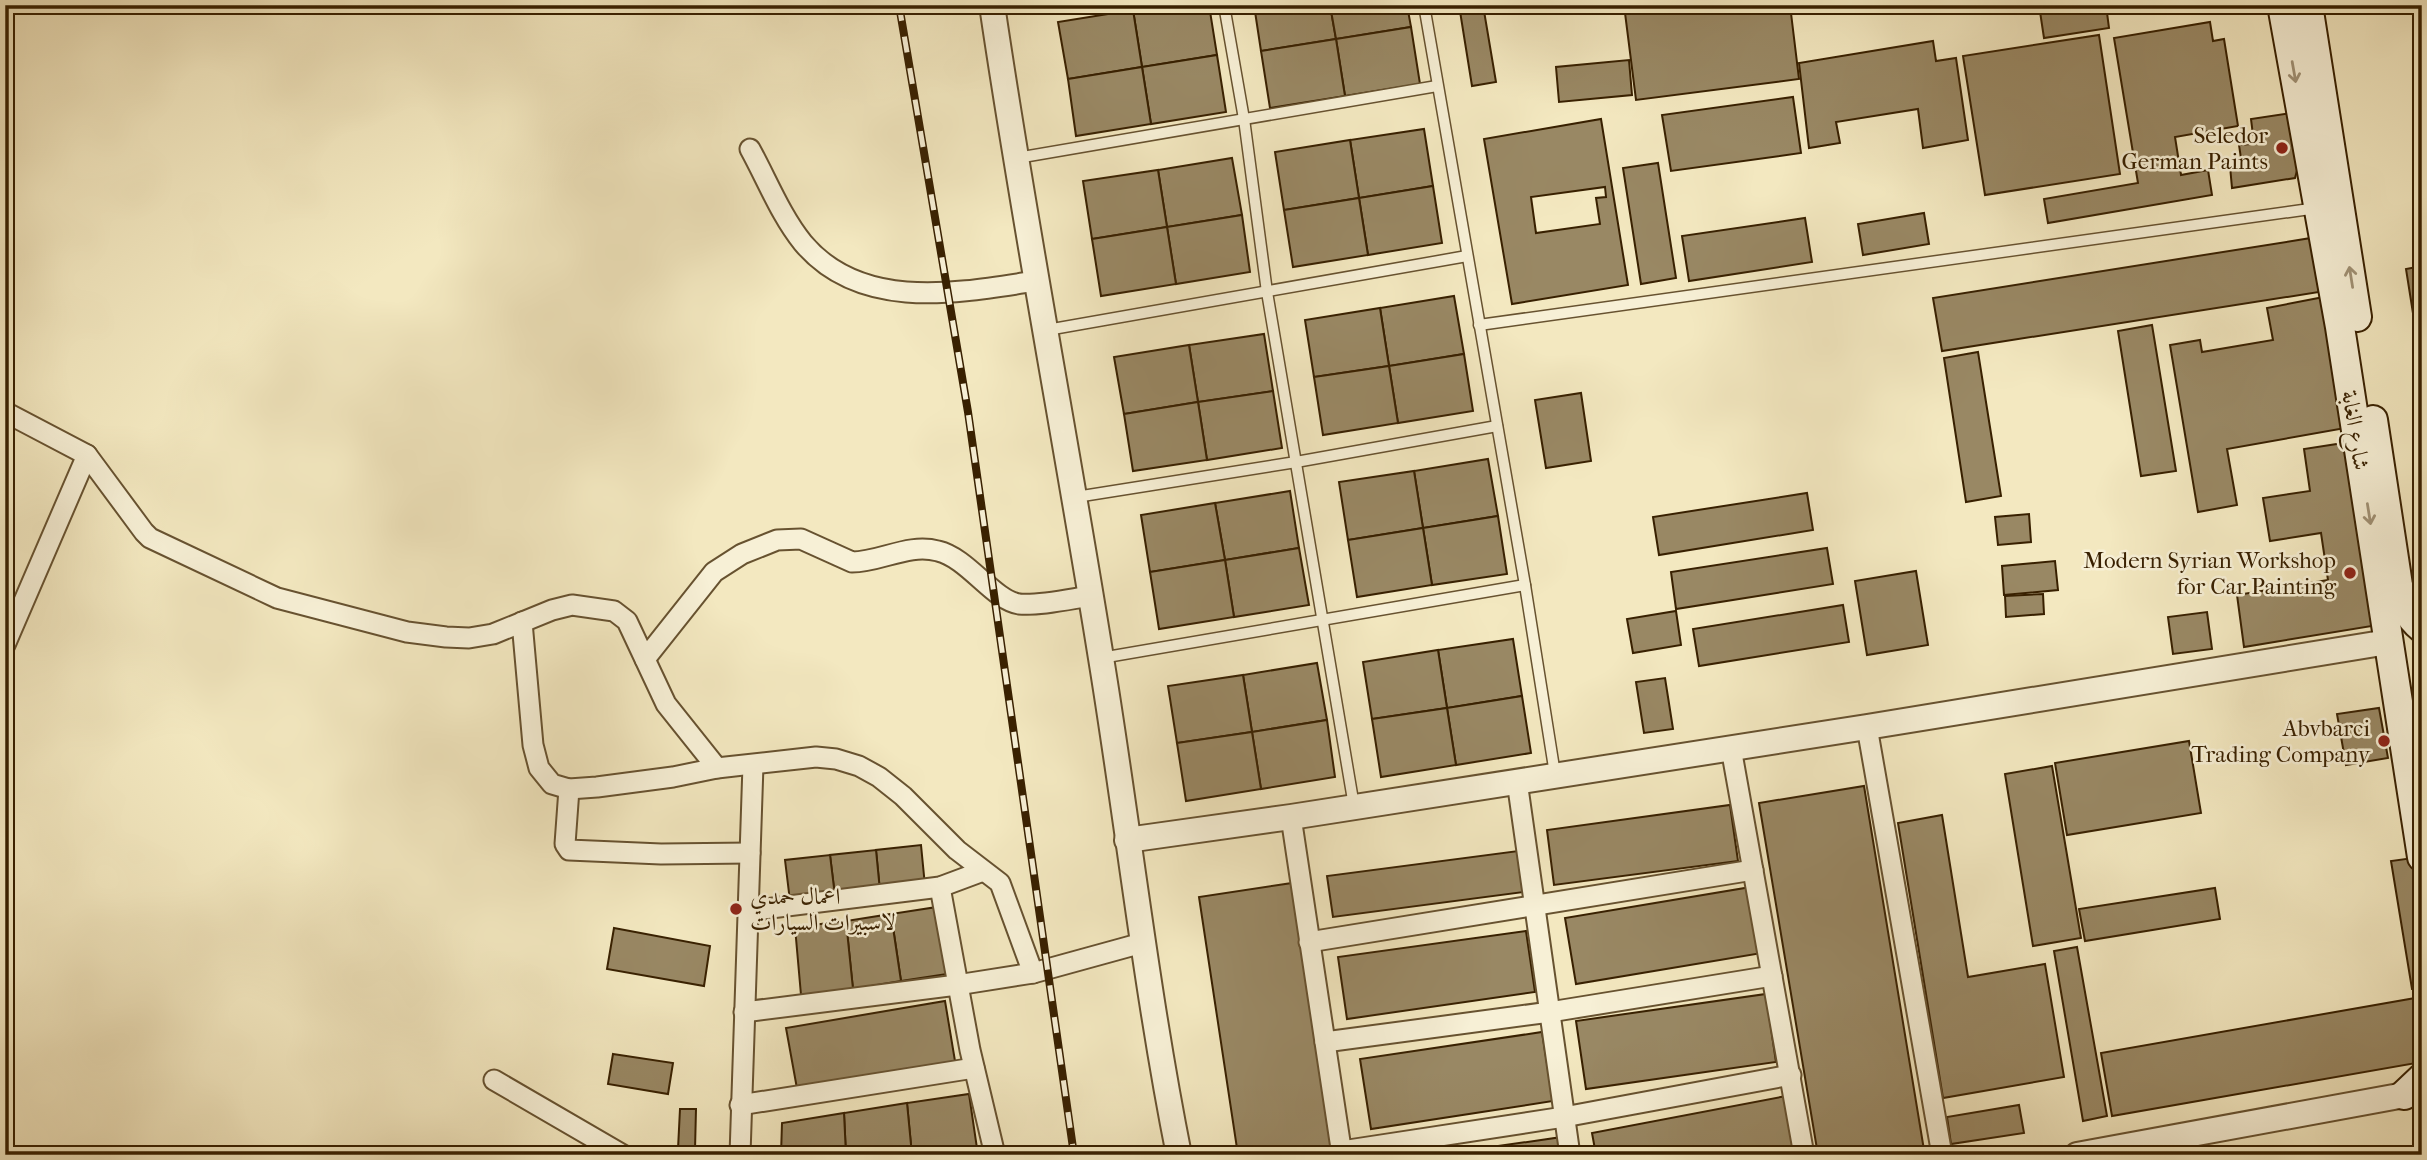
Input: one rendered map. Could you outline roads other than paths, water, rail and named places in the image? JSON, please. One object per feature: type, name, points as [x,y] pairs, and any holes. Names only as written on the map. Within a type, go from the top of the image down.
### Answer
[{"type":"main road","name":"شارع الغابة","points":[[2282,5],[2340,327],[2421,847]]},
{"type":"main road","name":"شارع الغابة","points":[[2308,5],[2388,505],[2398,585],[2403,604],[2411,618],[2422,628]]},
{"type":"street","points":[[992,5],[1014,158],[1101,658],[1151,1004],[1179,1155]]},
{"type":"street","points":[[750,149],[802,241],[815,255],[847,278],[867,286],[912,293],[982,289],[1036,281]]},
{"type":"street","points":[[5,412],[87,455],[150,538],[277,598],[407,632],[469,638],[493,634],[552,610],[572,605],[614,611],[627,621],[666,704],[718,768]]},
{"type":"street","points":[[5,645],[87,455]]},
{"type":"street","points":[[645,659],[714,572],[742,554],[777,540],[801,539],[852,562],[909,550],[939,551],[955,558],[1018,604],[1090,596]]},
{"type":"street","points":[[522,622],[533,745],[539,768],[552,784],[569,789],[816,757],[836,759],[859,766],[879,777],[903,796],[957,849],[1003,886],[1033,973]]},
{"type":"street","points":[[1127,840],[1867,727],[2388,642]]},
{"type":"street","points":[[1867,727],[1942,1155]]},
{"type":"street","points":[[1731,748],[1804,1155]]},
{"type":"street","points":[[740,1155],[754,765]]},
{"type":"street","points":[[1517,781],[1570,1155]]},
{"type":"street","points":[[569,789],[565,844],[569,850],[661,854],[750,853]]},
{"type":"street","points":[[1291,817],[1342,1153],[1564,1117],[1791,1075]]},
{"type":"street","points":[[1309,942],[1753,870]]},
{"type":"street","points":[[748,911],[940,887],[983,871]]},
{"type":"street","points":[[940,887],[974,1068],[995,1155]]},
{"type":"street","points":[[744,1012],[1033,973],[1142,943]]},
{"type":"street","points":[[1325,1042],[1550,1012],[1772,976]]},
{"type":"street","points":[[740,1105],[974,1068]]},
{"type":"street","points":[[495,1080],[623,1155]]},
{"type":"street","points":[[2077,1155],[2143,1148],[2416,1088]]},
{"type":"lane","points":[[1224,5],[1244,119],[1267,292],[1354,807]]},
{"type":"lane","points":[[1424,5],[1525,585],[1555,775]]},
{"type":"lane","points":[[1014,158],[1437,86]]},
{"type":"lane","points":[[1479,325],[2318,208]]},
{"type":"lane","points":[[1044,331],[1467,256]]},
{"type":"lane","points":[[1073,497],[1296,462],[1497,426]]},
{"type":"lane","points":[[1101,658],[1525,585]]},
{"type":"railway","points":[[899,5],[968,412],[1074,1155]]},
{"type":"place","name":"Seledor German Paints","points":[[2282,148]]},
{"type":"place","name":"Modern Syrian Workshop for Car Painting","points":[[2350,573]]},
{"type":"place","name":"Abvbarci Trading Company","points":[[2384,741]]},
{"type":"place","name":"اعمال حمدي لاسبيرات السيارات","points":[[736,909]]}]
